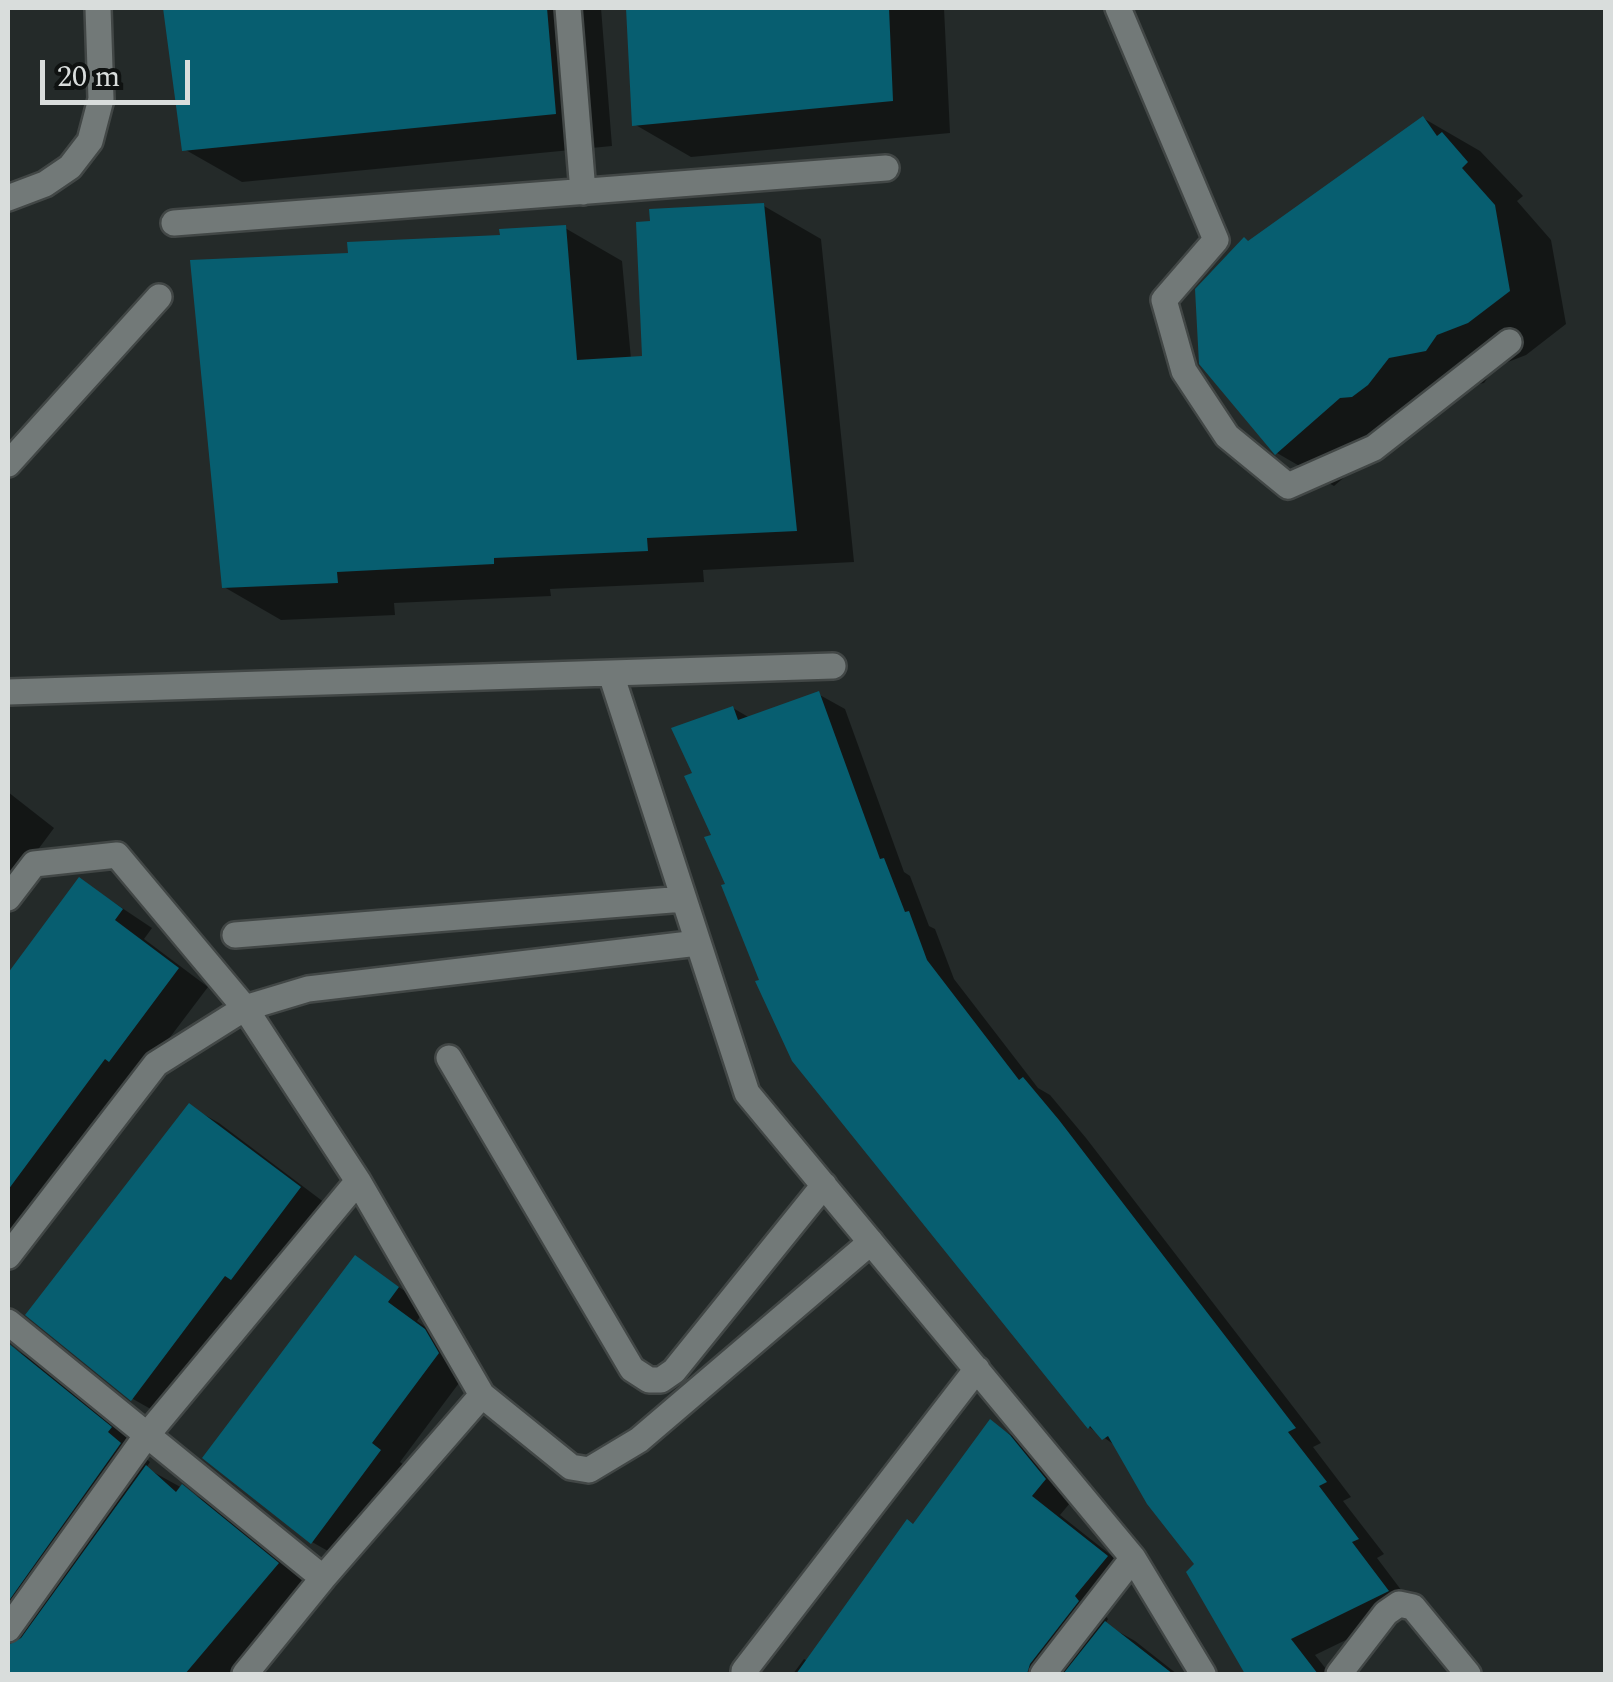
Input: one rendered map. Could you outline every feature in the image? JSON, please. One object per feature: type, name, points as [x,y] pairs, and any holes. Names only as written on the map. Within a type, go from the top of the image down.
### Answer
[{"type":"street","points":[[8,198],[45,184],[70,167],[90,140],[102,99],[98,8]]},
{"type":"street","points":[[568,8],[583,192]]},
{"type":"street","points":[[1118,8],[1216,240],[1164,300],[1184,371],[1227,436],[1288,486],[1374,448],[1509,342]]},
{"type":"street","points":[[174,222],[886,168]]},
{"type":"street","points":[[8,464],[159,297]]},
{"type":"street","points":[[8,692],[833,666]]},
{"type":"street","points":[[611,674],[747,1093],[1134,1558],[1203,1674]]},
{"type":"street","points":[[8,898],[34,864],[117,854],[245,1008],[358,1181],[482,1394],[572,1467],[589,1470],[639,1440],[871,1242]]},
{"type":"street","points":[[235,935],[684,899]]},
{"type":"street","points":[[8,1256],[156,1064],[245,1008],[308,989],[698,943]]},
{"type":"street","points":[[449,1058],[632,1369],[648,1380],[660,1380],[674,1371],[824,1186]]},
{"type":"street","points":[[8,1630],[146,1435],[358,1181]]},
{"type":"street","points":[[8,1322],[322,1578]]},
{"type":"street","points":[[744,1671],[977,1369]]},
{"type":"street","points":[[245,1674],[322,1578],[482,1394]]},
{"type":"street","points":[[1043,1674],[1134,1558]]},
{"type":"street","points":[[1339,1674],[1386,1613],[1399,1604],[1413,1608],[1468,1674]]},
{"type":"building","points":[[163,8],[547,8],[556,114],[182,151]]},
{"type":"building","points":[[626,8],[889,8],[893,101],[632,126]]},
{"type":"building","points":[[1423,116],[1437,136],[1442,132],[1468,162],[1462,168],[1495,205],[1510,291],[1468,323],[1437,335],[1426,351],[1389,358],[1368,385],[1352,397],[1340,398],[1275,455],[1199,364],[1195,289],[1244,237],[1248,241]]},
{"type":"building","points":[[764,203],[797,531],[647,538],[648,551],[494,558],[494,564],[337,572],[338,583],[222,588],[190,260],[348,253],[347,242],[500,235],[499,229],[566,225],[577,360],[642,356],[636,222],[650,221],[649,209]]},
{"type":"building","points":[[819,691],[880,859],[884,858],[905,912],[909,911],[927,960],[1019,1080],[1023,1077],[1059,1120],[1296,1428],[1288,1432],[1327,1482],[1319,1486],[1359,1539],[1352,1542],[1389,1591],[1291,1639],[1318,1674],[1245,1674],[1186,1572],[1194,1564],[1147,1504],[1108,1436],[1102,1440],[1090,1426],[1088,1429],[792,1061],[755,981],[759,980],[704,837],[711,835],[684,776],[692,773],[671,728],[733,706],[738,720]]},
{"type":"building","points":[[79,877],[123,909],[115,920],[179,968],[109,1062],[105,1059],[8,1190],[8,973]]},
{"type":"building","points":[[189,1103],[301,1187],[231,1280],[225,1276],[131,1401],[25,1315]]},
{"type":"building","points":[[355,1255],[399,1287],[388,1302],[425,1329],[439,1353],[372,1443],[381,1450],[311,1544],[202,1458]]},
{"type":"building","points":[[8,1343],[112,1427],[108,1432],[121,1443],[8,1602]]},
{"type":"building","points":[[990,1419],[1010,1435],[1046,1479],[1032,1496],[1108,1556],[1075,1596],[1079,1601],[1030,1664],[1027,1674],[796,1674],[907,1519],[913,1524]]},
{"type":"building","points":[[146,1465],[176,1492],[182,1484],[279,1563],[185,1674],[8,1674],[8,1645],[21,1638]]},
{"type":"building","points":[[1105,1621],[1173,1674],[1063,1674]]}]
